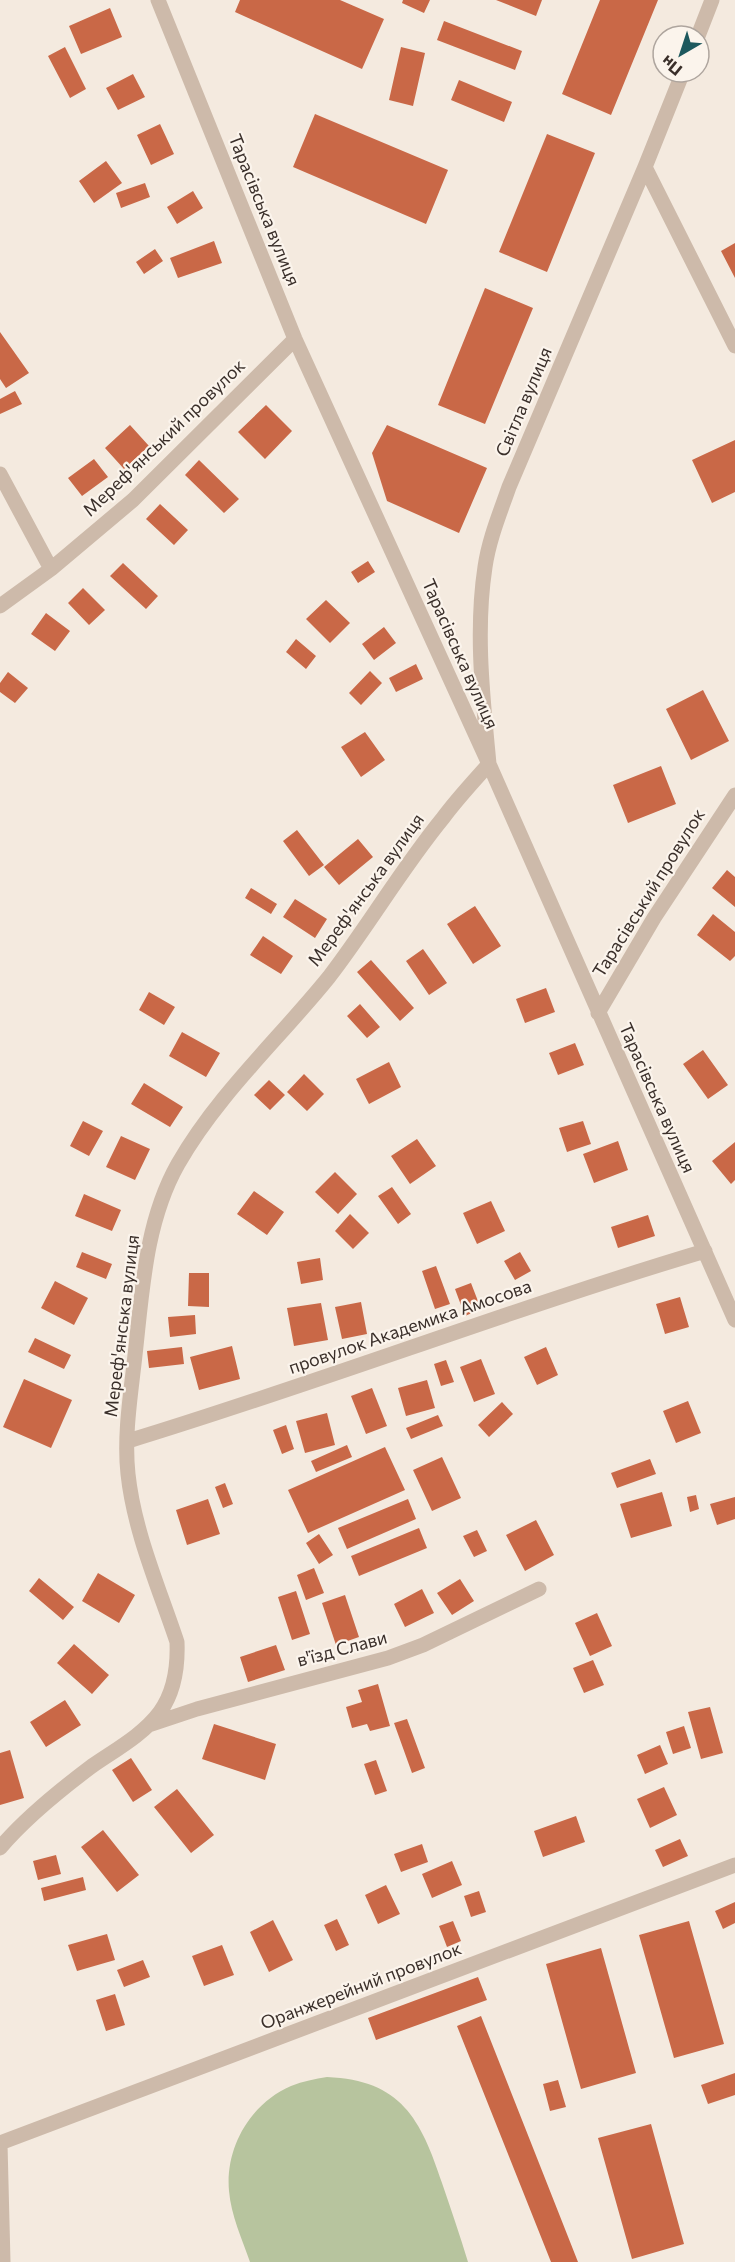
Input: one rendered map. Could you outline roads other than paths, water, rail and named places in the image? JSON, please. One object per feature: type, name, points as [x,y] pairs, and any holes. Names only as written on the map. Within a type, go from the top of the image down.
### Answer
[{"type":"street","name":"Тарасівська вулиця","points":[[159,0],[295,339],[489,764],[735,1320]]},
{"type":"street","points":[[703,24],[712,0]]},
{"type":"street","name":"Світла вулиця","points":[[489,764],[480,657],[485,567],[492,534],[509,487],[678,84]]},
{"type":"street","points":[[645,167],[735,346]]},
{"type":"street","name":"Мереф'янський провулок","points":[[0,606],[51,569],[141,493],[295,339]]},
{"type":"street","points":[[0,474],[51,569]]},
{"type":"street","name":"Мереф'янська вулиця","points":[[0,1848],[62,1788],[148,1725],[160,1711],[175,1678],[177,1642],[136,1518],[128,1473],[131,1393],[143,1285],[152,1233],[164,1193],[178,1164],[202,1126],[334,970],[442,818],[489,764]]},
{"type":"street","name":"Тарасівський провулок","points":[[598,1013],[654,918],[735,795]]},
{"type":"street","name":"провулок Академика Амосова","points":[[128,1441],[229,1409],[583,1288],[705,1251]]},
{"type":"street","name":"в'їзд Слави","points":[[148,1725],[197,1709],[388,1658],[423,1645],[539,1590]]},
{"type":"street","name":"Оранжерейний провулок","points":[[0,2143],[735,1865]]},
{"type":"street","points":[[0,2143],[3,2262]]}]
